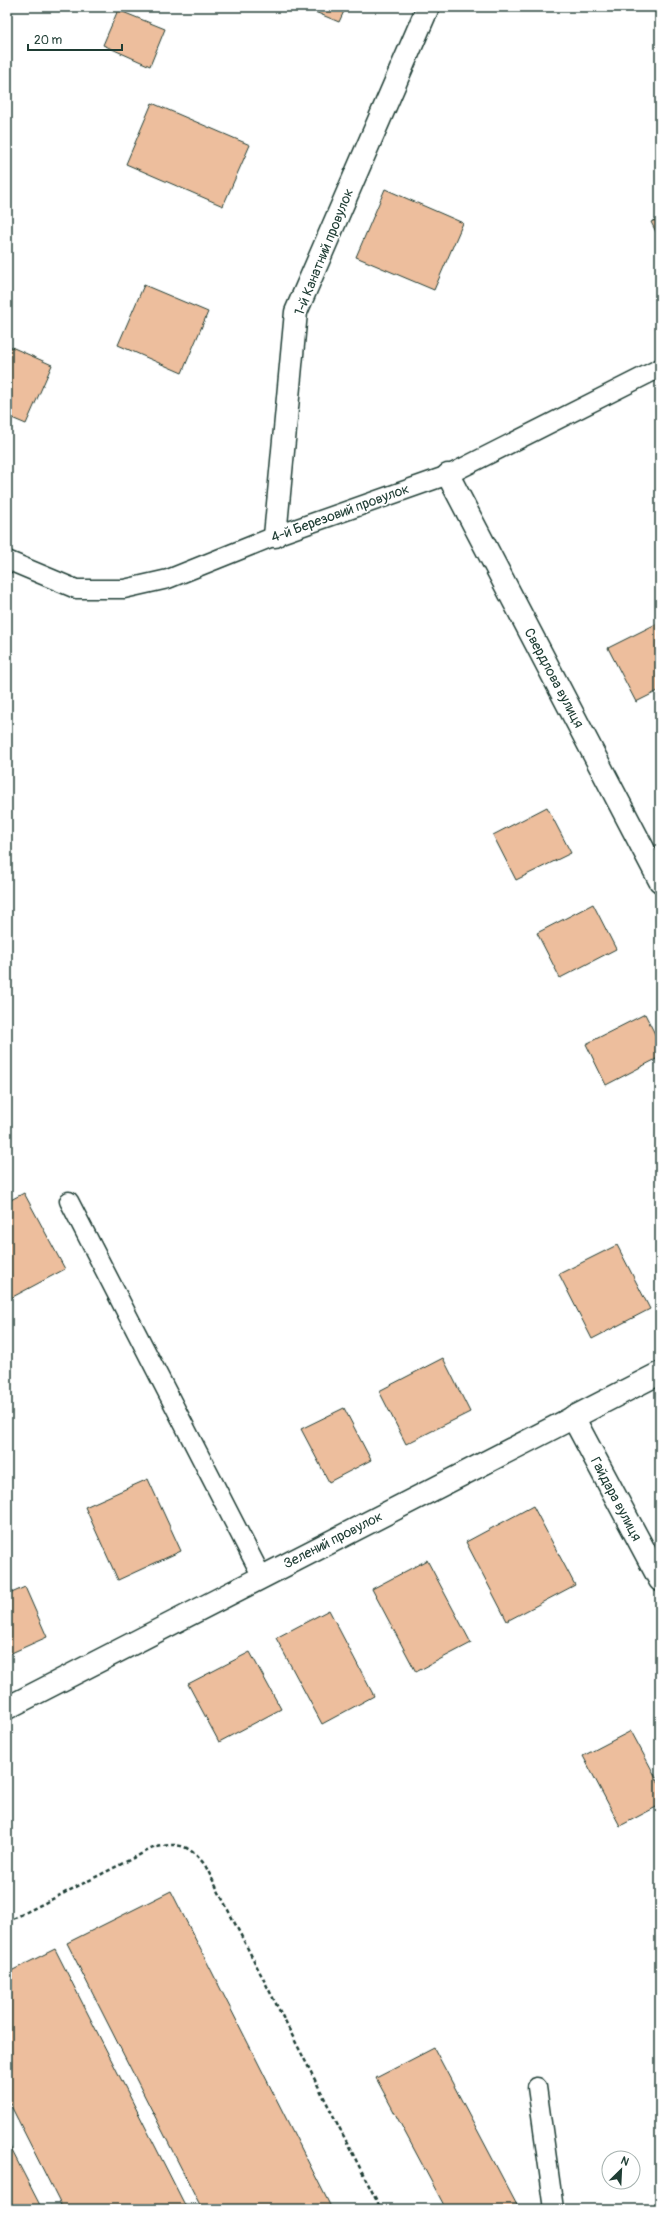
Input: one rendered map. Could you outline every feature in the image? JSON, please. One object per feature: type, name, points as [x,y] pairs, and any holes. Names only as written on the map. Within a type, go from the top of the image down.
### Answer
[{"type":"street","name":"1-й Канатний провулок","points":[[275,536],[296,312],[428,7]]},
{"type":"street","name":"Свердлова вулиця","points":[[448,475],[660,881]]},
{"type":"street","name":"Зелений провулок","points":[[7,1708],[660,1373]]},
{"type":"street","name":"Гайдара вулиця","points":[[573,1417],[660,1580]]},
{"type":"lane","name":"4-й Березовий провулок","points":[[7,560],[76,589],[124,589],[168,579],[275,536],[448,475],[660,368]]},
{"type":"lane","points":[[69,1201],[262,1577]]},
{"type":"lane","points":[[537,2088],[554,2209]]},
{"type":"path","points":[[7,1922],[153,1848],[171,1844],[186,1847],[196,1854],[205,1865],[381,2209]]},
{"type":"building","points":[[303,7],[346,7],[339,22]]},
{"type":"building","points":[[118,10],[165,29],[150,66],[103,45]]},
{"type":"building","points":[[152,103],[250,145],[223,206],[126,164]]},
{"type":"building","points":[[385,189],[463,223],[434,290],[356,257]]},
{"type":"building","points":[[660,218],[660,240],[651,222]]},
{"type":"building","points":[[144,285],[208,312],[182,373],[118,345]]},
{"type":"building","points":[[7,345],[52,365],[26,424],[7,416]]},
{"type":"building","points":[[660,622],[660,690],[636,702],[608,648]]},
{"type":"building","points":[[547,807],[571,853],[516,880],[493,835]]},
{"type":"building","points":[[593,904],[616,949],[560,978],[537,933]]},
{"type":"building","points":[[645,1014],[660,1044],[660,1057],[606,1085],[586,1044]]},
{"type":"building","points":[[24,1193],[65,1269],[7,1300],[7,1202]]},
{"type":"building","points":[[617,1245],[650,1309],[592,1339],[559,1274]]},
{"type":"building","points":[[443,1358],[470,1412],[406,1444],[379,1391]]},
{"type":"building","points":[[344,1408],[371,1460],[329,1482],[301,1429]]},
{"type":"building","points":[[148,1479],[181,1551],[118,1580],[85,1507]]},
{"type":"building","points":[[533,1506],[575,1585],[507,1621],[466,1542]]},
{"type":"building","points":[[427,1560],[471,1643],[416,1672],[372,1589]]},
{"type":"building","points":[[25,1587],[47,1637],[7,1655],[7,1595]]},
{"type":"building","points":[[329,1610],[374,1696],[322,1724],[276,1638]]},
{"type":"building","points":[[250,1652],[281,1709],[219,1742],[188,1684]]},
{"type":"building","points":[[631,1731],[660,1785],[660,1805],[620,1826],[583,1756]]},
{"type":"building","points":[[171,1891],[332,2209],[202,2209],[67,1943]]},
{"type":"building","points":[[55,1949],[187,2209],[63,2209],[7,2098],[7,1973]]},
{"type":"building","points":[[434,2048],[519,2209],[446,2209],[376,2078]]},
{"type":"building","points":[[7,2141],[42,2209],[7,2209]]}]
